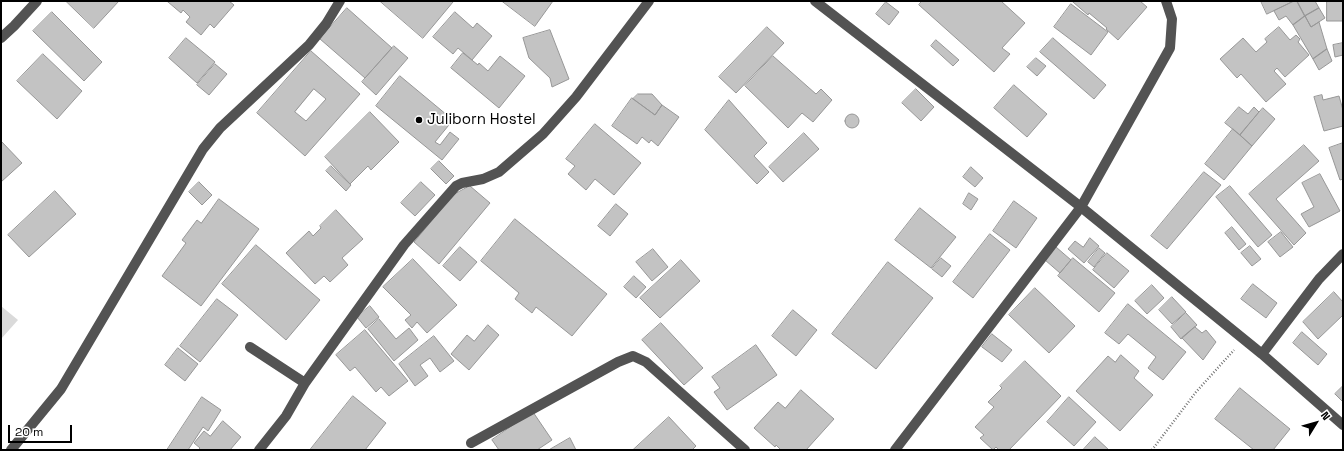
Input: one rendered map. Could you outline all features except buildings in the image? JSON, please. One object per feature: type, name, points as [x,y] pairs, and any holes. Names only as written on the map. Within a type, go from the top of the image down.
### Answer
[{"type":"street","points":[[1,38],[37,1]]},
{"type":"street","points":[[11,450],[60,390],[203,149],[220,128],[309,45],[326,24],[340,1]]},
{"type":"street","points":[[259,450],[286,416],[359,306],[414,233],[456,186],[462,183],[483,179],[499,172],[543,134],[576,97],[649,1]]},
{"type":"street","points":[[815,1],[1081,207],[1262,354],[1343,425]]},
{"type":"street","points":[[895,450],[1081,207],[1170,48],[1172,19],[1166,1]]},
{"type":"street","points":[[1262,354],[1318,279],[1343,254]]},
{"type":"street","points":[[250,347],[306,384]]},
{"type":"street","points":[[471,444],[618,362],[633,356],[646,362],[746,450]]},
{"type":"path","points":[[1152,450],[1196,392],[1243,339]]},
{"type":"shaded area","points":[[1,306],[18,320],[1,339]]},
{"type":"place","name":"Juliborn Hostel","points":[[419,120]]}]
